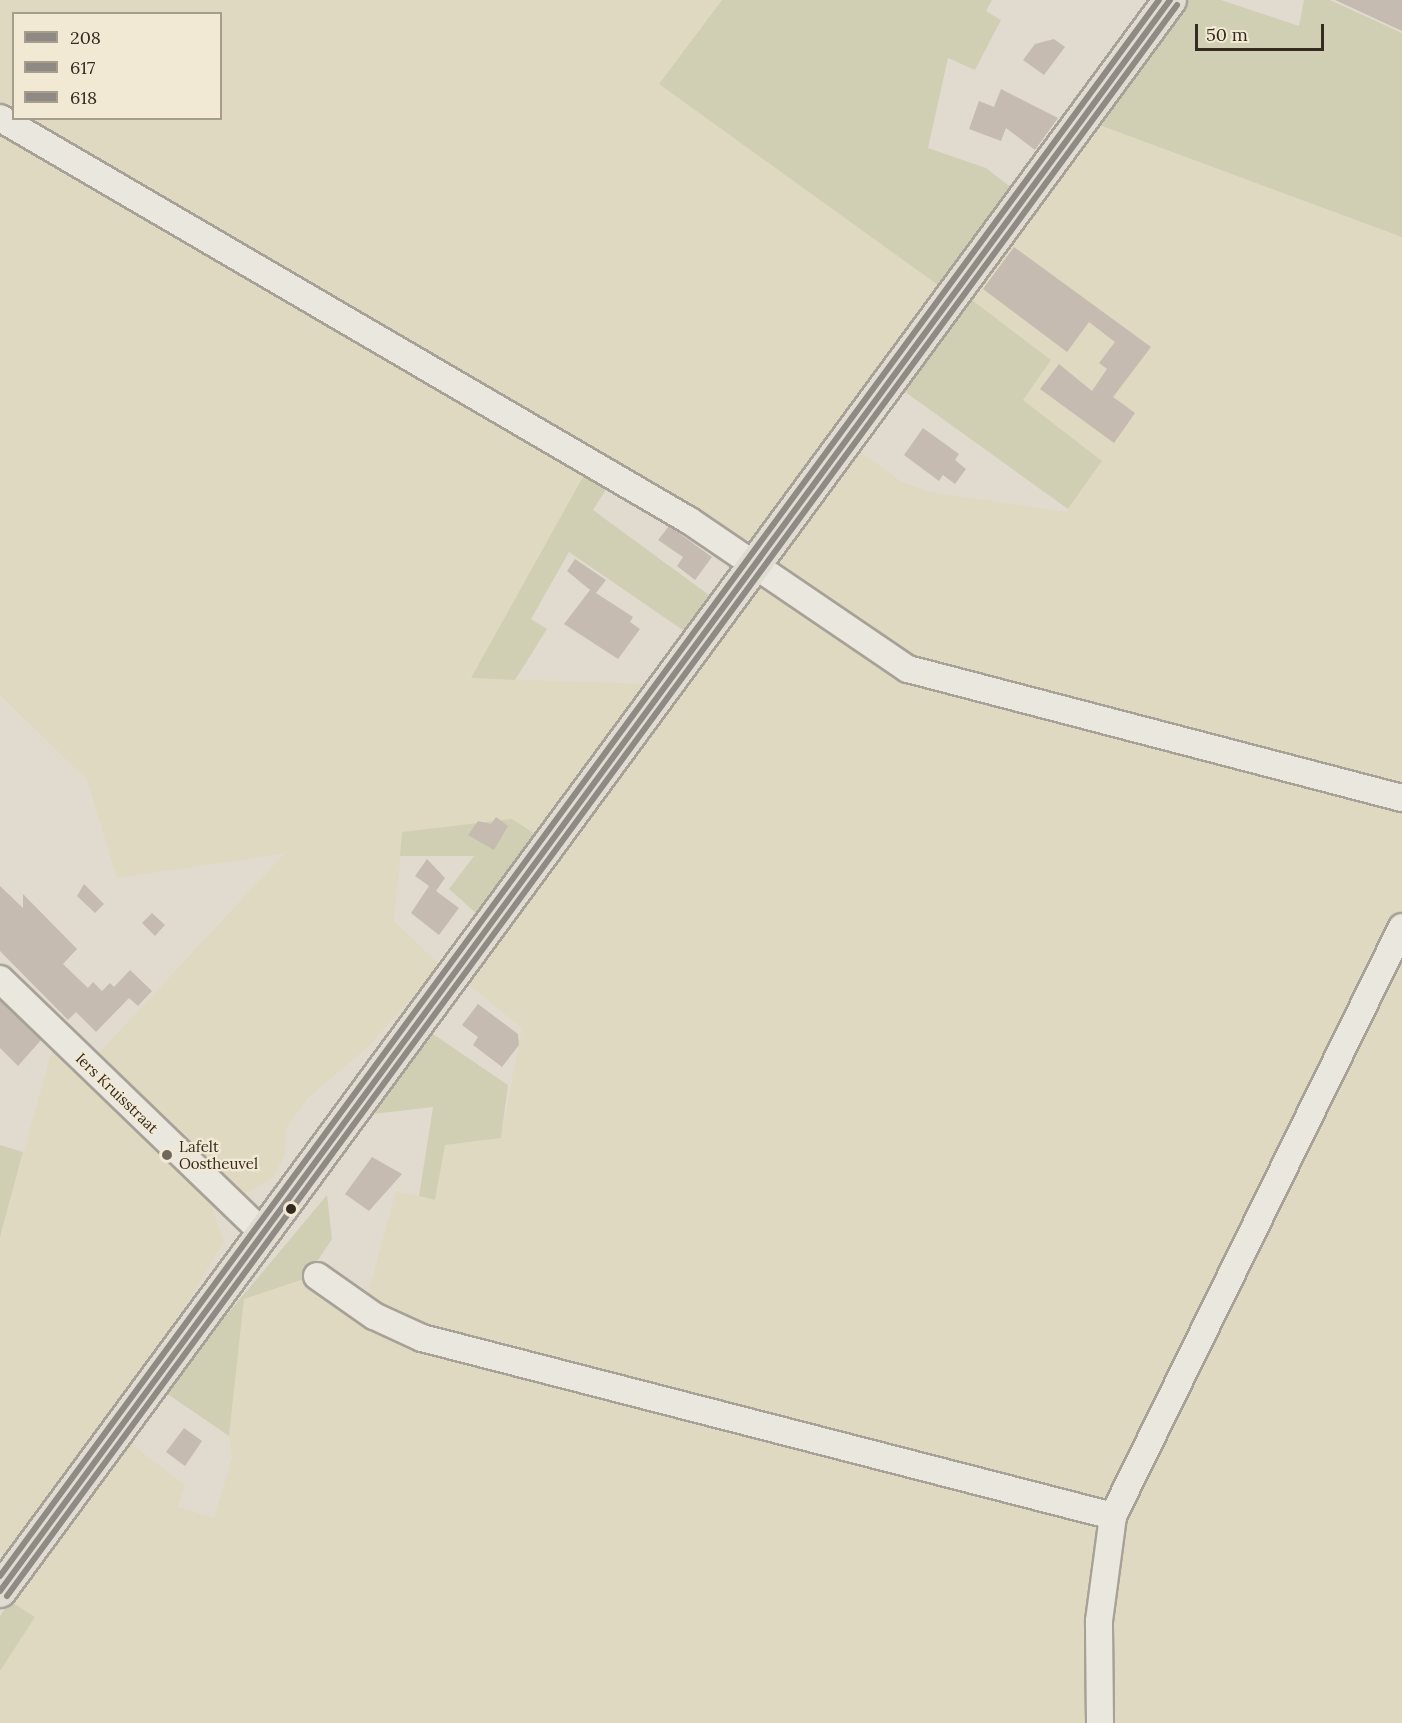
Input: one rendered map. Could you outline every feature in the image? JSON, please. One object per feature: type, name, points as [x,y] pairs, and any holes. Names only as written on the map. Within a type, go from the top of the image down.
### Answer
[{"type":"main road","points":[[0,1591],[261,1231],[756,564],[1170,0]]},
{"type":"street","points":[[0,118],[756,564],[856,638],[908,669],[1402,798]]},
{"type":"street","points":[[1100,1723],[1100,1621],[1113,1516],[1402,927]]},
{"type":"street","name":"Iers Kruisstraat","points":[[0,979],[261,1231]]},
{"type":"street","points":[[317,1276],[374,1316],[422,1338],[1113,1516]]},
{"type":"shaded area","points":[[0,0],[722,0],[660,84],[942,288],[763,528],[752,539],[739,539],[12,120],[222,120],[222,12],[12,12],[12,120],[0,113]]},
{"type":"shaded area","points":[[1094,123],[1402,237],[1402,792],[926,668],[772,567],[858,450],[902,482],[930,492],[1067,512],[1102,461],[1023,400],[1050,360],[968,297]]},
{"type":"shaded area","points":[[0,126],[589,466],[472,678],[649,684],[538,836],[403,832],[394,921],[441,966],[370,1045],[308,1098],[286,1129],[285,1155],[273,1177],[247,1193],[228,1183],[96,1056],[284,854],[117,878],[87,780],[0,695]]},
{"type":"shaded area","points":[[764,581],[843,636],[1402,804],[1402,916],[1115,1499],[1099,1504],[448,1339],[366,1301],[396,1191],[435,1200],[445,1145],[501,1138],[522,1028],[469,985]]},
{"type":"shaded area","points":[[1402,938],[1402,1723],[1105,1723],[1114,1542]]},
{"type":"shaded area","points":[[53,1046],[209,1199],[224,1242],[148,1368],[8,1561],[0,1551],[0,1237]]},
{"type":"shaded area","points":[[313,1277],[380,1325],[1093,1516],[1104,1536],[1095,1723],[0,1723],[0,1671],[35,1617],[10,1601],[126,1440],[185,1485],[178,1507],[214,1518],[232,1458],[229,1436],[244,1299]]},
{"type":"green space","points":[[722,0],[992,0],[986,11],[1001,20],[975,70],[948,58],[928,148],[986,168],[1013,189],[942,288],[659,84]]},
{"type":"green space","points":[[1186,0],[1221,0],[1299,26],[1304,0],[1330,0],[1402,33],[1402,237],[1094,123]]},
{"type":"green space","points":[[968,297],[1051,360],[1023,400],[1102,461],[1068,509],[901,389]]},
{"type":"green space","points":[[589,466],[612,480],[593,510],[713,598],[687,633],[569,552],[531,619],[547,629],[515,680],[471,678]]},
{"type":"green space","points":[[512,819],[538,836],[478,915],[449,889],[474,856],[400,856],[402,832]]},
{"type":"green space","points":[[433,1034],[508,1085],[501,1138],[445,1145],[435,1200],[419,1196],[433,1107],[373,1114]]},
{"type":"green space","points":[[0,1145],[23,1152],[0,1237]]},
{"type":"green space","points":[[327,1195],[332,1239],[304,1279],[244,1299],[229,1436],[163,1391]]},
{"type":"green space","points":[[10,1601],[35,1617],[0,1671],[0,1616]]},
{"type":"building","points":[[1335,0],[1402,0],[1402,31]]},
{"type":"building","points":[[1054,39],[1065,47],[1044,75],[1023,60],[1035,44]]},
{"type":"building","points":[[1001,89],[1058,118],[1035,150],[1006,128],[1001,141],[969,129],[979,101],[994,107]]},
{"type":"building","points":[[1014,247],[1151,347],[1113,397],[1135,413],[1114,443],[1040,389],[1059,364],[1092,391],[1107,369],[1099,363],[1115,342],[1089,322],[1067,352],[983,289]]},
{"type":"building","points":[[923,428],[959,454],[955,460],[966,469],[955,484],[943,475],[939,481],[904,455]]},
{"type":"building","points":[[669,526],[712,557],[695,580],[677,566],[683,557],[658,540]]},
{"type":"building","points":[[575,559],[606,580],[596,593],[633,617],[630,622],[640,629],[618,659],[564,624],[590,590],[567,571]]},
{"type":"building","points":[[496,817],[508,826],[494,850],[468,835],[478,821],[491,824]]},
{"type":"building","points":[[427,859],[445,878],[436,891],[459,908],[439,935],[411,913],[429,886],[415,876]]},
{"type":"building","points":[[84,884],[104,904],[95,913],[77,896]]},
{"type":"building","points":[[0,886],[23,908],[23,894],[77,949],[63,964],[88,988],[93,982],[102,991],[110,983],[114,987],[130,970],[152,991],[138,1006],[129,998],[96,1032],[76,1012],[68,1020],[0,951]]},
{"type":"building","points":[[152,913],[165,925],[155,936],[142,923]]},
{"type":"building","points":[[0,1000],[41,1040],[18,1066],[0,1048]]},
{"type":"building","points":[[478,1004],[518,1034],[519,1045],[502,1067],[473,1045],[478,1037],[462,1025]]},
{"type":"building","points":[[372,1157],[402,1174],[369,1211],[345,1194]]},
{"type":"building","points":[[184,1428],[202,1441],[185,1466],[166,1452]]},
{"type":"transit line","name":"618","points":[[0,1576],[1159,0]]},
{"type":"transit line","name":"208","points":[[0,1591],[1170,0]]},
{"type":"transit line","name":"617","points":[[7,1596],[1177,5]]},
{"type":"place","name":"Lafelt Oostheuvel","points":[[167,1155]]}]
